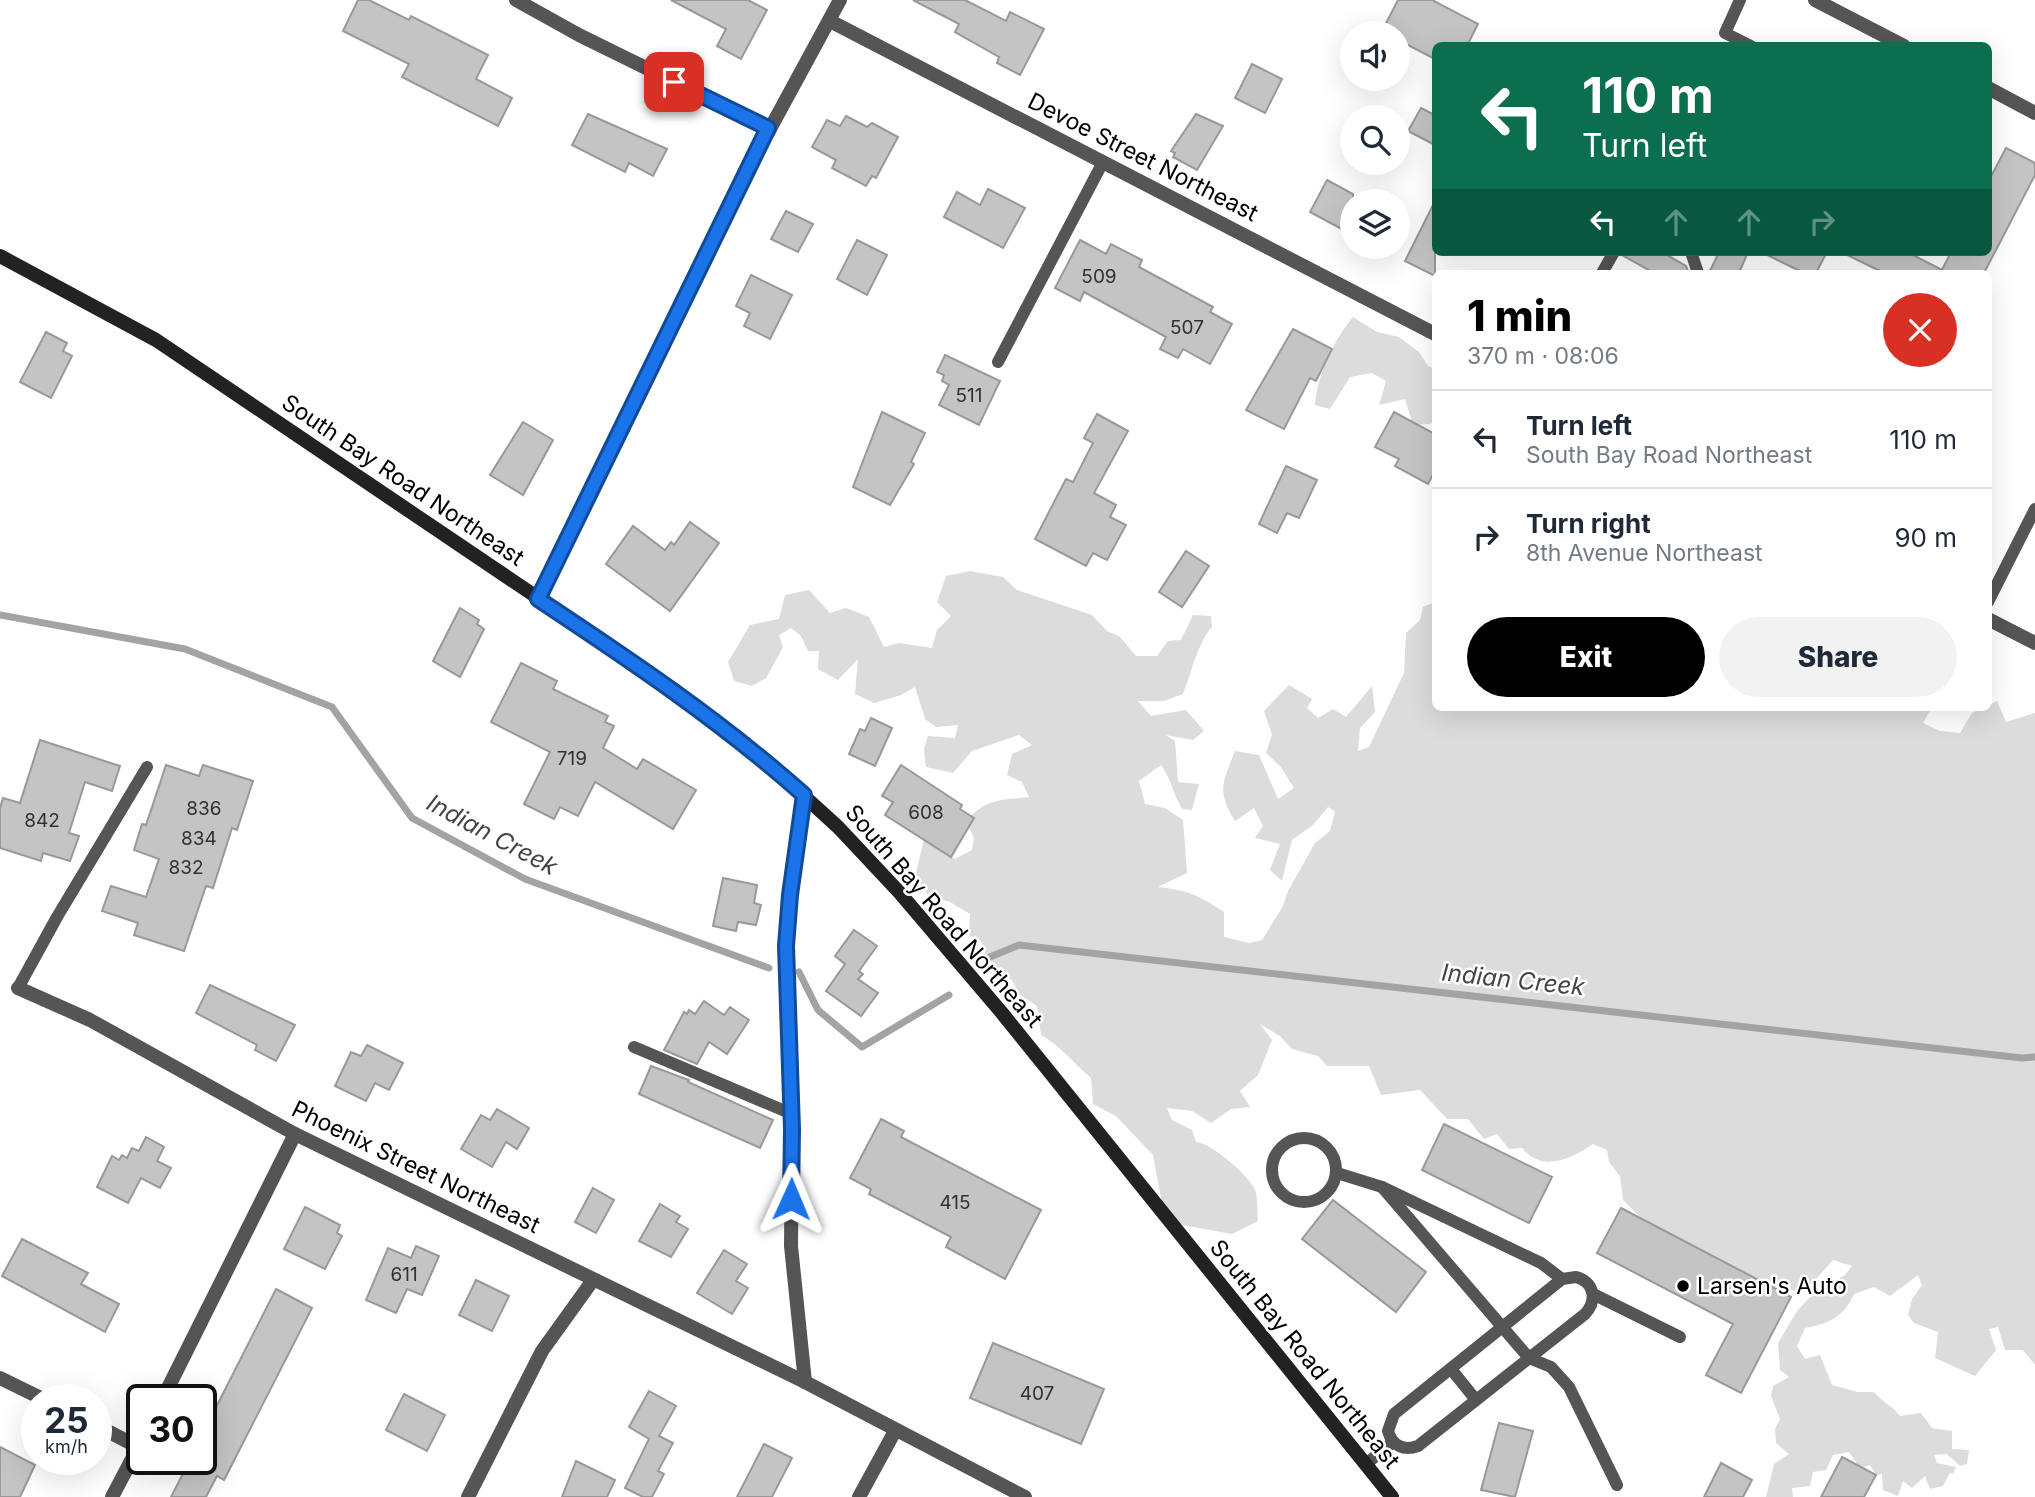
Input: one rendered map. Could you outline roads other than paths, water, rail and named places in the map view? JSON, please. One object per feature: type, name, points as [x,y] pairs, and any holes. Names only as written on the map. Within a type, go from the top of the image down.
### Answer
[{"type":"street","points":[[516,0],[579,35],[768,128]]},
{"type":"street","points":[[538,599],[768,128],[840,0]]},
{"type":"street","points":[[1815,0],[1896,42]]},
{"type":"street","name":"Devoe Street Northeast","points":[[830,21],[1432,332]]},
{"type":"street","points":[[1992,90],[2035,113]]},
{"type":"street","name":"South Bay Road Northeast","points":[[0,256],[156,340],[670,687],[761,757],[804,795],[899,892],[1002,1013],[1392,1497]]},
{"type":"street","points":[[1992,622],[2035,643]]},
{"type":"street","points":[[804,795],[786,946],[792,1114],[791,1246],[805,1382]]},
{"type":"street","name":"Phoenix Street Northeast","points":[[18,988],[90,1020],[295,1134],[805,1382],[1025,1497]]},
{"type":"street","points":[[170,1384],[295,1134]]},
{"type":"street","points":[[468,1497],[542,1351],[593,1280]]},
{"type":"street","points":[[0,1378],[21,1388]]},
{"type":"street","points":[[859,1497],[895,1431]]},
{"type":"street","points":[[113,1497],[126,1471]]},
{"type":"lane","points":[[1740,0],[1725,33],[1743,42]]},
{"type":"lane","points":[[998,362],[1103,162]]},
{"type":"lane","points":[[1992,594],[2035,509]]},
{"type":"lane","name":"Phoenix Street Northeast","points":[[18,988],[147,766]]},
{"type":"lane","points":[[634,1047],[792,1114]]},
{"type":"lane","points":[[1305,1137],[1325,1144],[1336,1162],[1337,1172],[1328,1192],[1320,1198],[1299,1202],[1280,1192],[1272,1172],[1273,1161],[1285,1144],[1305,1137]]},
{"type":"lane","points":[[1337,1172],[1382,1187],[1541,1263],[1562,1279]]},
{"type":"lane","points":[[1382,1187],[1529,1358],[1551,1367],[1569,1387],[1616,1485]]},
{"type":"lane","points":[[1581,1278],[1590,1286],[1593,1294],[1588,1310],[1418,1446],[1403,1448],[1393,1442],[1388,1430],[1391,1419],[1562,1279],[1581,1278]]},
{"type":"lane","points":[[1593,1294],[1680,1337]]},
{"type":"lane","points":[[1451,1369],[1476,1400]]},
{"type":"lane","points":[[1366,1464],[1393,1442]]},
{"type":"waterway","name":"Indian Creek","points":[[0,615],[185,649],[332,707],[412,818],[525,879],[769,968]]},
{"type":"waterway","name":"Indian Creek","points":[[990,957],[1019,945],[2022,1058],[2035,1057]]},
{"type":"waterway","name":"Indian Creek","points":[[799,972],[818,1010],[862,1047],[949,995]]},
{"type":"place","name":"Larsen's Auto","points":[[1683,1286]]}]
